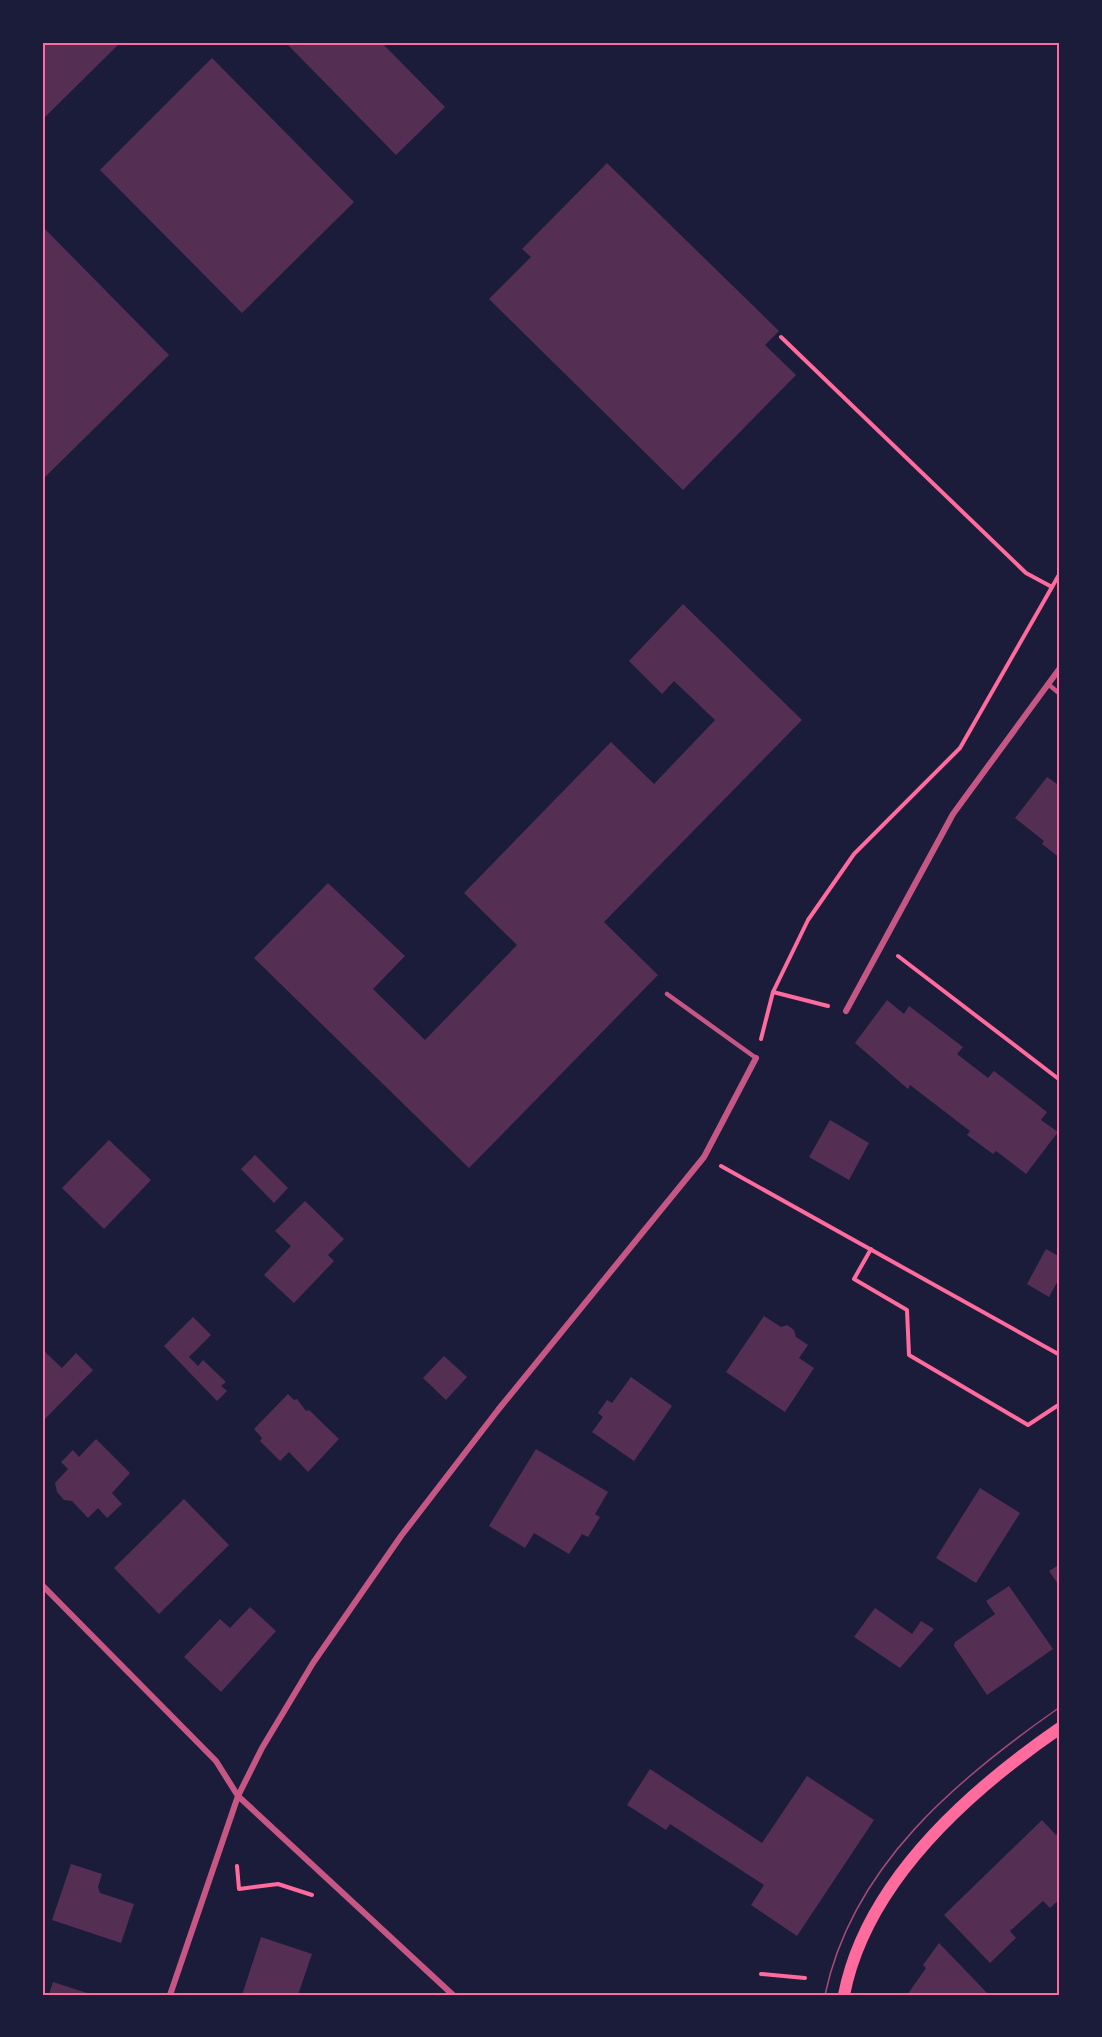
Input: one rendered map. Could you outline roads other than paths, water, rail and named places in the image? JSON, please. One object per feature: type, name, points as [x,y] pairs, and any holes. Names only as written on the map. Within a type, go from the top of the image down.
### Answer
[{"type":"main road","points":[[844,1995],[848,1976],[865,1935],[887,1895],[927,1842],[945,1820],[979,1788],[1060,1728]]},
{"type":"street","points":[[846,1011],[953,814],[1060,668]]},
{"type":"street","points":[[170,1995],[238,1796],[262,1748],[313,1663],[401,1536],[498,1410],[704,1157],[756,1058]]},
{"type":"street","points":[[42,1585],[216,1761],[238,1796],[453,1995]]},
{"type":"lane","points":[[1048,684],[1060,694]]},
{"type":"lane","points":[[667,994],[756,1058]]},
{"type":"tram line","points":[[825,1995],[839,1949],[859,1906],[884,1866],[914,1830],[948,1796],[984,1764],[1060,1707]]}]
